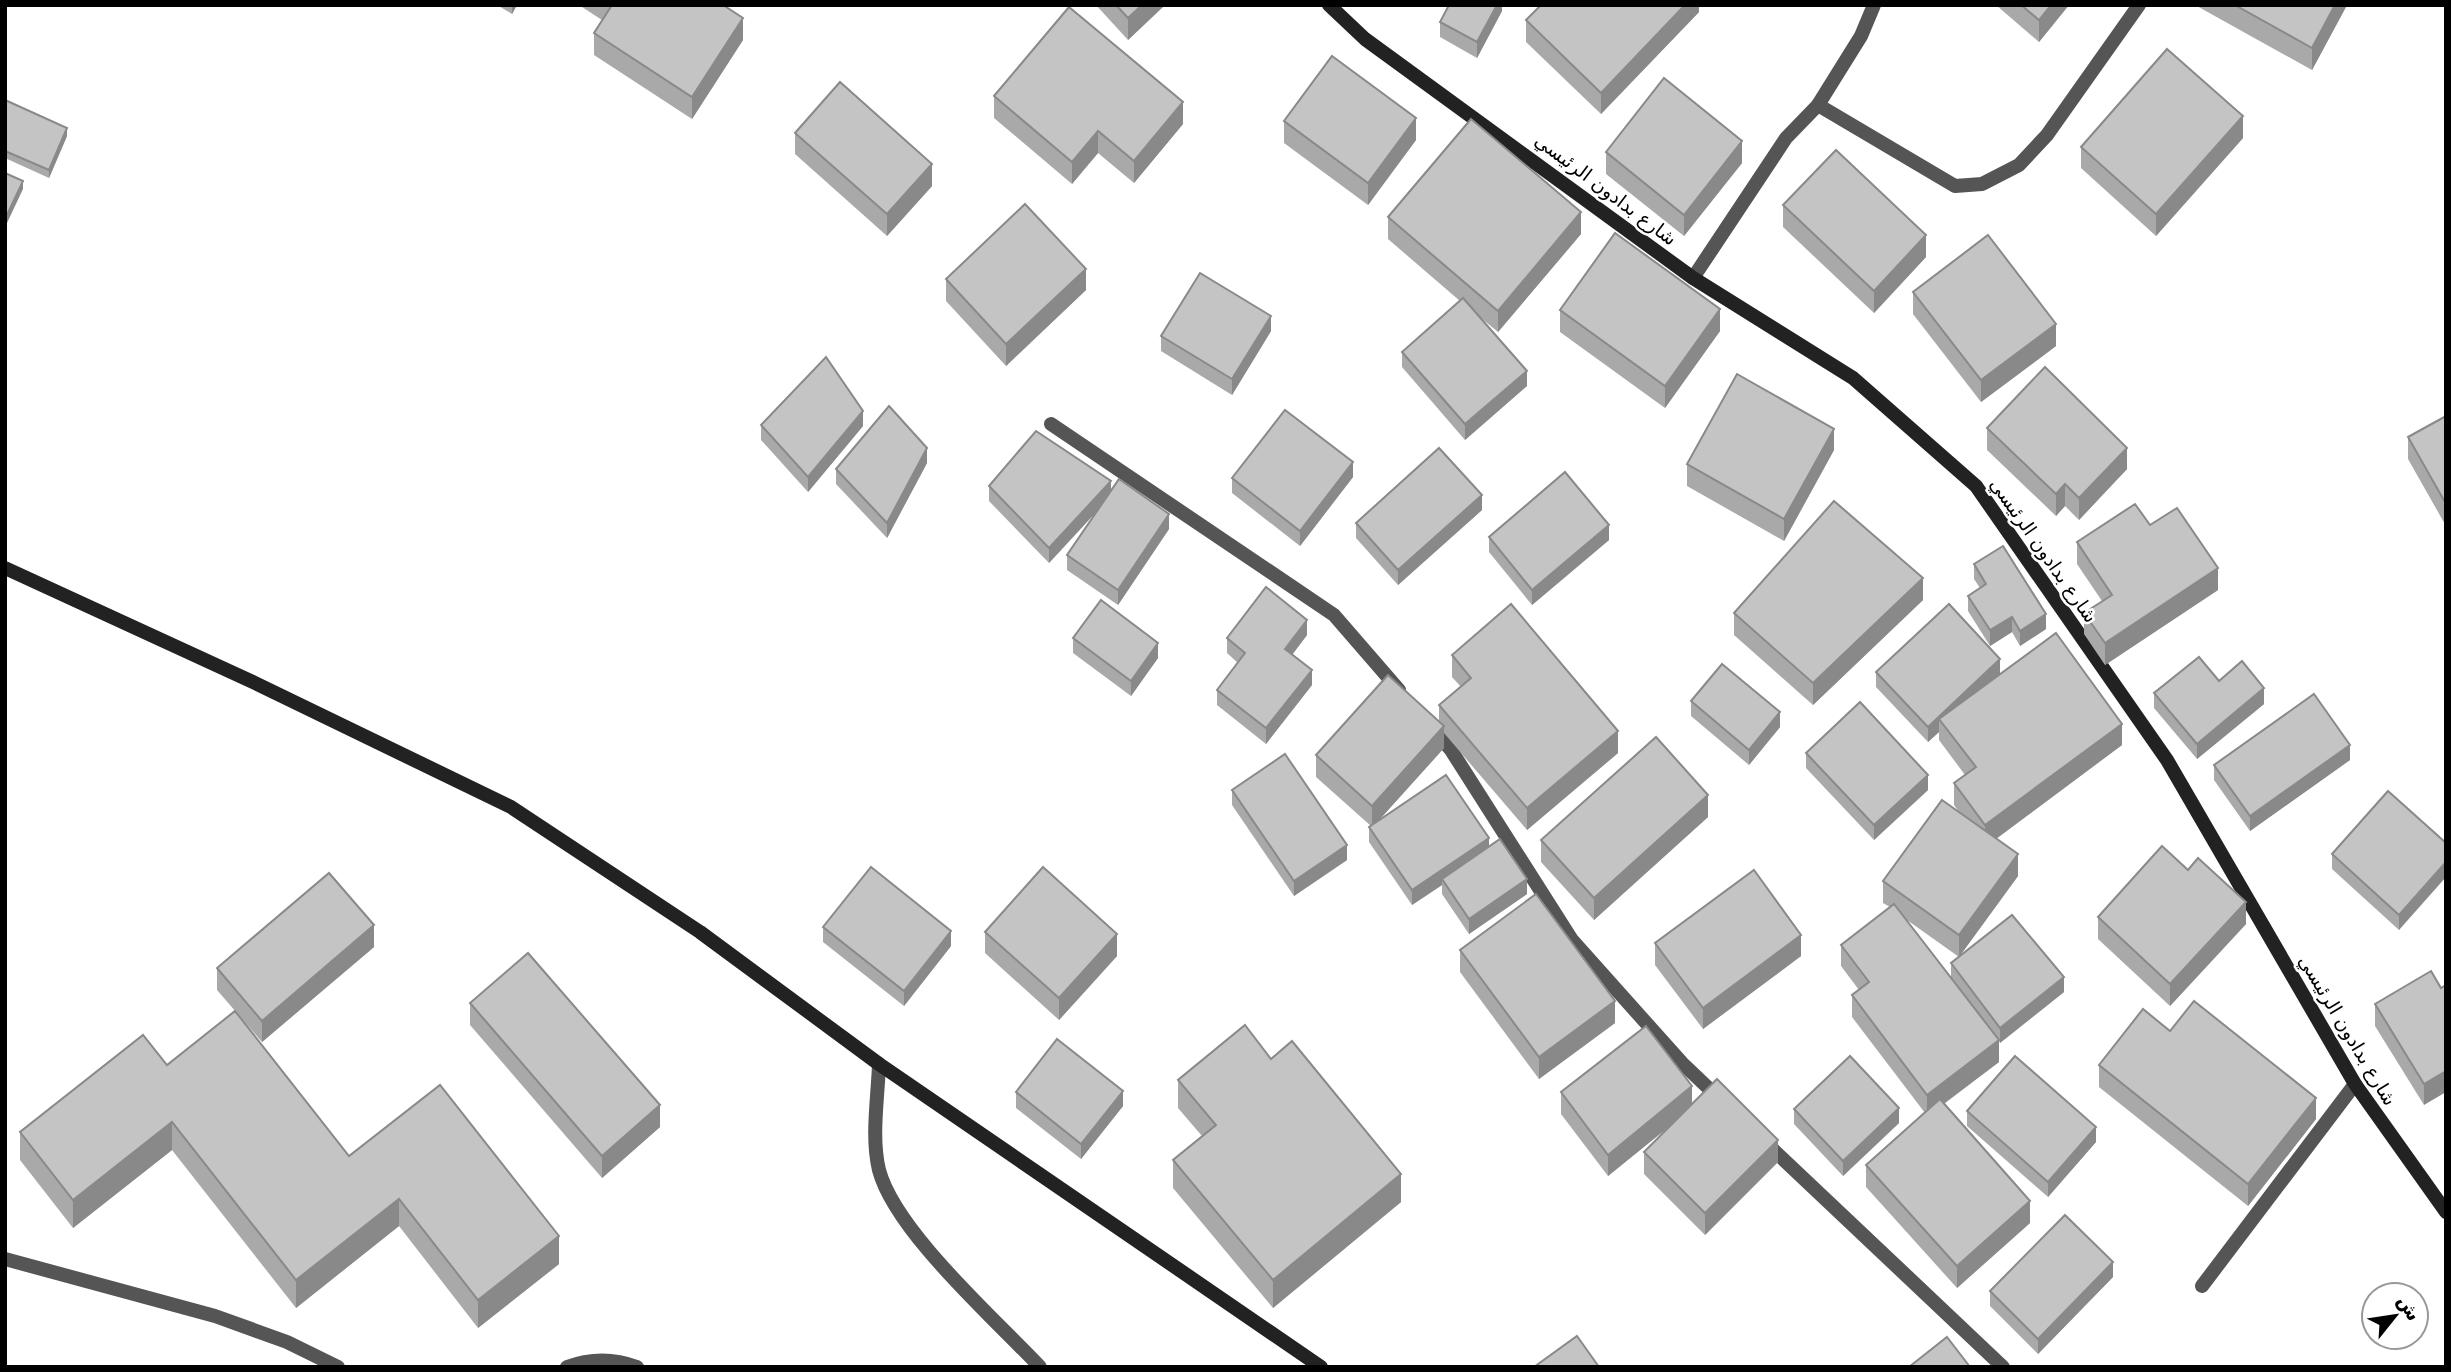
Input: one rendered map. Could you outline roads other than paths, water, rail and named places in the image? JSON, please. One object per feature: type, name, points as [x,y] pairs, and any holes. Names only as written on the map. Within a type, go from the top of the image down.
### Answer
[{"type":"main road","name":"شارع بدادون الرئيسي","points":[[1329,5],[1365,39],[1693,278],[1853,378],[1976,486],[2167,760],[2355,1084],[2446,1212]]},
{"type":"main road","points":[[5,568],[255,683],[511,807],[700,932],[879,1064],[1321,1367]]},
{"type":"street","points":[[1693,278],[1786,138],[1818,105],[1861,36],[1874,5]]},
{"type":"street","points":[[1818,105],[1955,186],[1983,184],[2020,165],[2047,135],[2139,5]]},
{"type":"street","points":[[1051,424],[1334,615],[1406,698]]},
{"type":"street","points":[[1424,719],[1451,750],[1572,940],[1682,1063],[1732,1111]]},
{"type":"street","points":[[879,1064],[878,1167],[887,1195],[918,1238],[1040,1367]]},
{"type":"street","points":[[2202,1286],[2355,1084]]},
{"type":"street","points":[[1752,1129],[2003,1367]]},
{"type":"street","points":[[5,1259],[215,1316],[287,1342],[338,1367]]},
{"type":"street","points":[[567,1367],[588,1359],[616,1360],[637,1367]]}]
